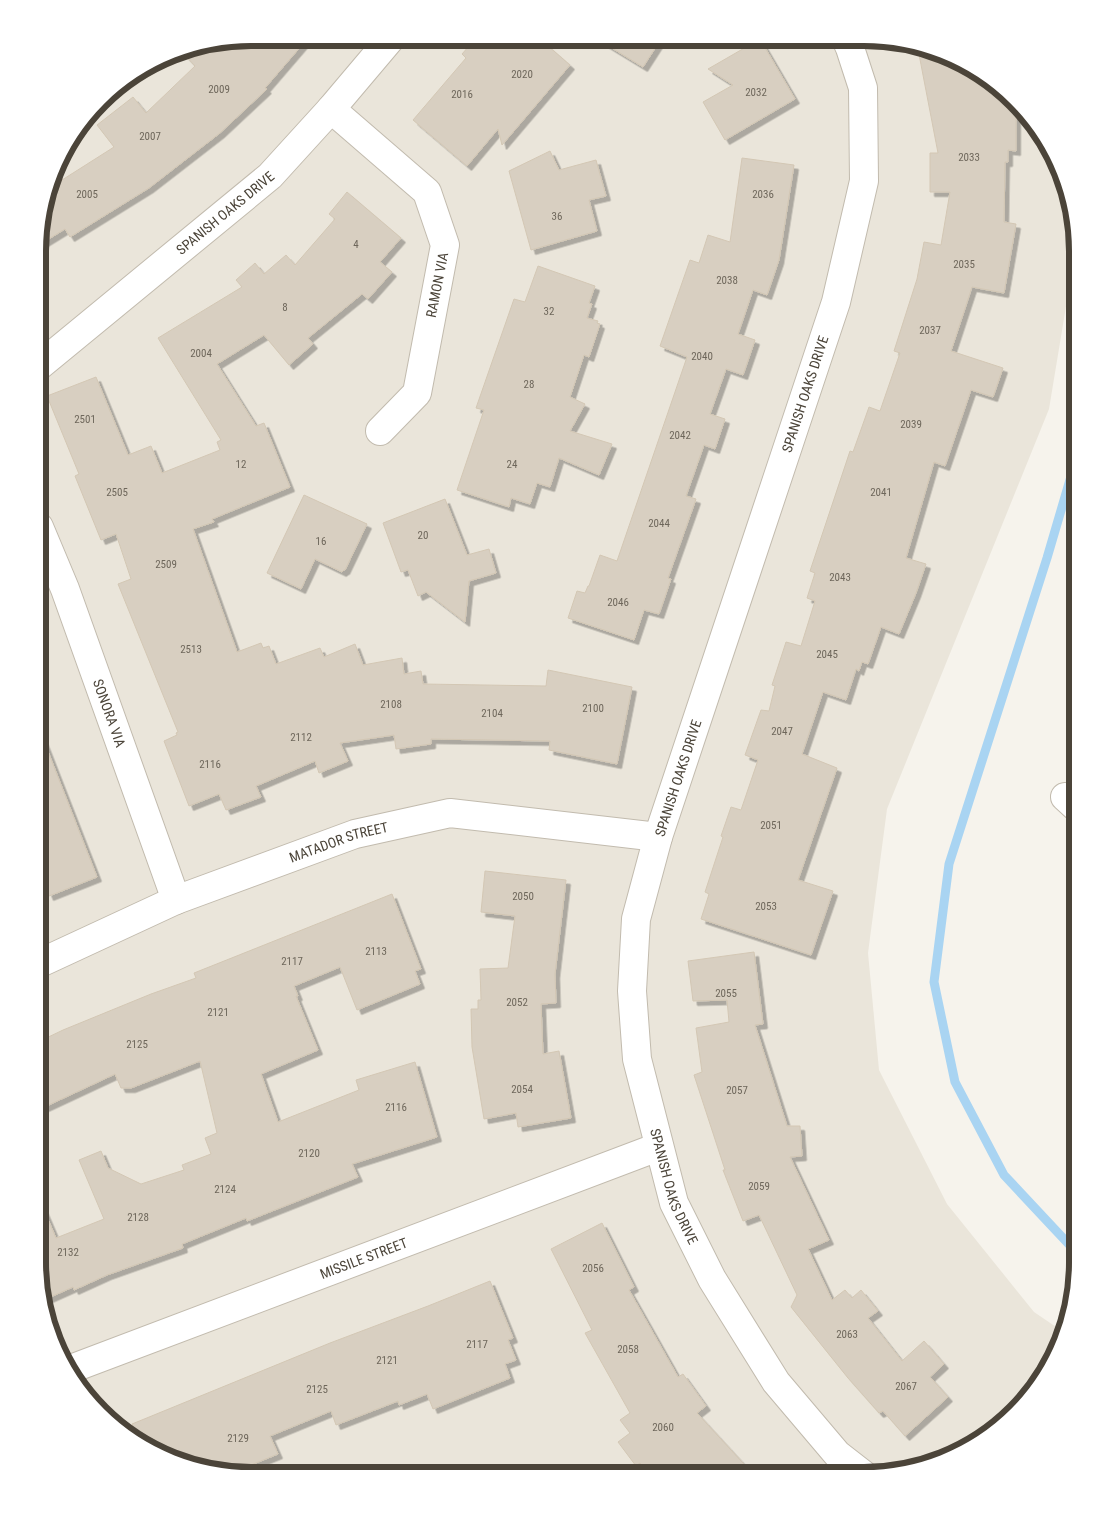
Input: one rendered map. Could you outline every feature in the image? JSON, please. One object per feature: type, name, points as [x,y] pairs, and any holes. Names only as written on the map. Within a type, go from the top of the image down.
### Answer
[{"type":"street","name":"SPANISH OAKS DRIVE","points":[[46,360],[270,176],[331,109],[384,46]]},
{"type":"street","name":"SPANISH OAKS DRIVE","points":[[849,46],[863,88],[864,181],[836,302],[658,837],[636,919],[632,991],[637,1059],[658,1147],[674,1203],[712,1279],[776,1382],[837,1454],[853,1467]]},
{"type":"street","name":"RAMON VIA","points":[[331,109],[427,192],[445,245],[416,393],[380,431]]},
{"type":"street","name":"SONORA VIA","points":[[46,544],[65,589],[176,900]]},
{"type":"street","name":"MATADOR STREET","points":[[46,960],[176,900],[356,834],[450,813],[658,837]]},
{"type":"street","name":"MISSILE STREET","points":[[75,1367],[658,1147]]},
{"type":"shaded area","points":[[251,46],[864,46],[891,48],[917,53],[955,67],[999,97],[1026,126],[1048,160],[1062,198],[1067,224],[1069,288],[1049,409],[887,809],[868,953],[879,1070],[947,1204],[1034,1312],[1058,1328],[1041,1365],[1009,1407],[978,1432],[955,1446],[917,1460],[891,1465],[864,1467],[251,1467],[224,1465],[198,1460],[160,1446],[116,1416],[89,1387],[67,1353],[57,1328],[50,1302],[46,1262],[46,251],[48,224],[53,198],[67,160],[97,116],[126,89],[160,67],[185,57],[211,50]]},
{"type":"building","points":[[301,46],[265,88],[267,89],[220,133],[149,188],[70,237],[65,229],[47,240],[50,211],[58,183],[114,147],[97,125],[133,97],[146,113],[195,66],[186,57],[224,48]]},
{"type":"building","points":[[469,46],[548,46],[570,65],[502,145],[498,129],[467,166],[413,120],[466,58],[462,54]]},
{"type":"building","points":[[608,46],[656,46],[643,67]]},
{"type":"building","points":[[748,46],[764,46],[795,99],[725,140],[703,102],[733,85],[708,69]]},
{"type":"building","points":[[919,54],[955,67],[978,81],[999,97],[1016,114],[1016,151],[1008,150],[1008,162],[1005,162],[1004,222],[1016,224],[1004,293],[972,287],[951,351],[1003,368],[993,397],[971,390],[945,466],[934,462],[906,558],[926,564],[899,634],[881,627],[868,664],[862,662],[859,671],[856,669],[846,700],[823,692],[802,754],[837,768],[798,880],[833,891],[811,955],[701,919],[709,894],[705,892],[731,807],[741,810],[758,760],[745,755],[761,710],[769,711],[775,686],[772,685],[786,642],[801,646],[815,601],[807,598],[815,573],[810,571],[850,451],[853,452],[869,407],[880,411],[900,353],[894,351],[917,279],[924,242],[941,245],[950,192],[930,192],[930,153],[938,153]]},
{"type":"building","points":[[550,151],[559,170],[596,160],[606,196],[589,200],[597,231],[531,250],[509,171]]},
{"type":"building","points":[[742,158],[794,165],[779,260],[767,295],[753,290],[738,334],[755,340],[743,375],[726,369],[710,414],[725,419],[715,449],[704,445],[686,496],[696,499],[668,578],[671,579],[659,614],[644,610],[634,640],[568,618],[577,591],[585,593],[589,586],[600,555],[617,561],[687,357],[660,346],[690,260],[699,263],[708,235],[730,242]]},
{"type":"building","points":[[347,192],[401,238],[380,262],[392,272],[368,299],[362,294],[308,338],[313,344],[289,365],[264,335],[217,364],[256,426],[264,423],[290,487],[212,519],[214,522],[193,529],[237,652],[261,643],[263,648],[269,646],[276,664],[320,648],[324,657],[355,644],[363,665],[402,658],[404,674],[421,671],[423,684],[546,686],[548,670],[632,687],[617,764],[549,750],[550,741],[431,739],[431,744],[396,749],[394,735],[340,743],[348,761],[319,773],[315,761],[256,786],[261,797],[226,810],[219,794],[189,806],[164,741],[177,735],[176,733],[178,732],[118,584],[131,579],[116,534],[101,540],[75,476],[79,474],[47,396],[96,377],[128,455],[151,446],[162,473],[220,450],[217,442],[221,440],[158,338],[242,287],[236,280],[255,263],[264,274],[286,255],[295,265],[335,219],[329,214]]},
{"type":"building","points":[[538,266],[595,286],[589,303],[592,304],[587,318],[598,321],[597,323],[600,324],[589,357],[584,355],[570,397],[585,404],[570,431],[612,444],[599,475],[559,458],[550,487],[537,483],[530,504],[511,498],[509,507],[457,490],[484,410],[476,408],[514,299],[525,302]]},
{"type":"building","points":[[304,495],[367,524],[345,570],[342,572],[315,559],[301,589],[267,573]]},
{"type":"building","points":[[445,499],[467,555],[489,549],[496,573],[469,581],[465,622],[426,592],[418,596],[408,570],[401,572],[383,523]]},
{"type":"building","points":[[46,746],[97,877],[49,896],[46,888]]},
{"type":"building","points":[[485,871],[566,880],[555,974],[556,1003],[541,1004],[543,1054],[559,1051],[571,1118],[518,1127],[516,1113],[484,1119],[472,1047],[471,1009],[478,1009],[478,1000],[481,1000],[480,969],[508,968],[515,916],[481,912]]},
{"type":"building","points":[[392,894],[421,969],[415,971],[420,984],[357,1010],[340,967],[294,986],[298,996],[296,996],[318,1050],[261,1074],[278,1122],[359,1090],[356,1080],[415,1062],[437,1137],[352,1164],[358,1177],[247,1221],[246,1218],[182,1244],[183,1248],[107,1275],[74,1290],[73,1287],[49,1298],[46,1262],[46,1215],[56,1238],[104,1219],[79,1160],[101,1151],[108,1168],[141,1184],[184,1170],[182,1165],[211,1154],[205,1138],[217,1133],[200,1061],[131,1088],[121,1088],[115,1074],[46,1106],[46,1038],[151,994],[196,978],[194,973]]},
{"type":"building","points":[[754,952],[763,1024],[755,1025],[787,1126],[800,1126],[802,1156],[790,1157],[829,1240],[808,1249],[832,1300],[845,1290],[852,1298],[861,1290],[878,1311],[868,1318],[902,1361],[924,1341],[944,1364],[930,1377],[948,1397],[905,1436],[883,1411],[879,1413],[848,1378],[791,1307],[797,1295],[759,1215],[743,1221],[723,1170],[725,1170],[694,1075],[702,1072],[696,1028],[729,1022],[727,1000],[693,1001],[688,961]]},
{"type":"building","points":[[602,1223],[634,1287],[629,1290],[678,1377],[683,1374],[706,1406],[697,1413],[747,1467],[643,1467],[640,1463],[636,1466],[618,1442],[630,1433],[620,1420],[630,1413],[585,1333],[592,1330],[551,1249]]},
{"type":"building","points":[[490,1281],[513,1338],[508,1340],[516,1360],[505,1364],[510,1378],[433,1409],[427,1394],[399,1405],[398,1401],[336,1425],[331,1411],[270,1436],[278,1454],[247,1467],[211,1463],[185,1456],[148,1439],[135,1430],[132,1424],[330,1343]]},
{"type":"waterway","points":[[1069,483],[949,864],[934,982],[955,1082],[1004,1175],[1069,1244]]}]
